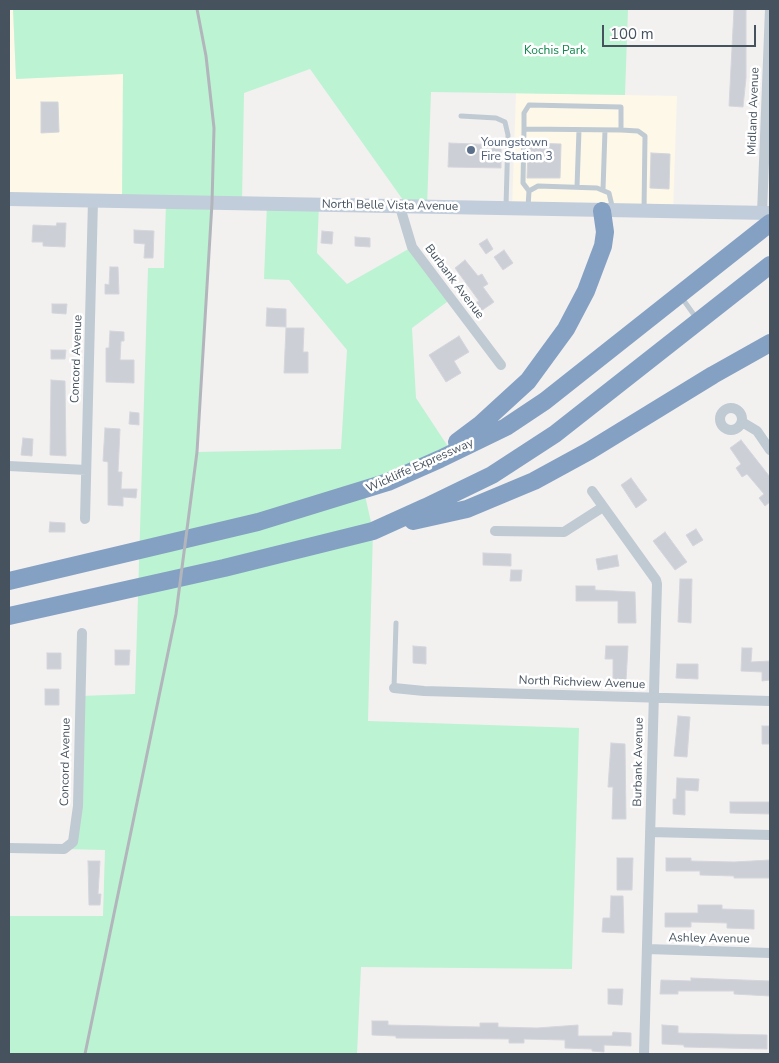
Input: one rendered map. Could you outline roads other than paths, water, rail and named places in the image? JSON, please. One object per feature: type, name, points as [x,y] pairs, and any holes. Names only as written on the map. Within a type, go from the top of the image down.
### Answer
[{"type":"highway","points":[[420,468],[481,424],[508,401],[549,354],[577,308],[603,246],[608,211]]},
{"type":"highway","name":"Wickliffe Expressway","points":[[9,581],[230,529],[364,491],[420,468],[506,427],[525,415],[680,295],[767,216]]},
{"type":"highway","points":[[374,531],[492,475],[529,452],[604,396],[770,265]]},
{"type":"highway","points":[[9,616],[224,568],[468,509],[534,481],[590,451],[713,375],[770,343]]},
{"type":"street","name":"Midland Avenue","points":[[767,216],[770,9]]},
{"type":"street","name":"North Belle Vista Avenue","points":[[9,199],[644,211],[767,216]]},
{"type":"street","name":"Concord Avenue","points":[[85,519],[93,200]]},
{"type":"street","name":"Burbank Avenue","points":[[400,206],[412,247],[501,365]]},
{"type":"street","points":[[742,422],[757,431],[770,450]]},
{"type":"street","points":[[9,466],[86,470]]},
{"type":"street","name":"Burbank Avenue","points":[[592,491],[656,580],[644,1054]]},
{"type":"street","points":[[495,531],[564,532],[603,507]]},
{"type":"street","name":"Concord Avenue","points":[[9,848],[64,849],[71,845],[76,832],[82,633]]},
{"type":"street","name":"North Richview Avenue","points":[[394,688],[424,691],[770,701]]},
{"type":"street","points":[[650,832],[770,835]]},
{"type":"street","name":"Ashley Avenue","points":[[647,949],[770,953]]},
{"type":"lane","points":[[528,209],[529,191],[523,183],[524,113],[529,105],[621,108],[620,130]]},
{"type":"lane","points":[[461,116],[496,118],[505,122],[508,135],[506,209]]},
{"type":"lane","points":[[524,129],[638,131],[646,136],[644,211]]},
{"type":"lane","points":[[578,188],[579,130]]},
{"type":"lane","points":[[603,190],[605,130]]},
{"type":"lane","points":[[529,191],[538,186],[597,188],[609,193],[608,211]]},
{"type":"lane","points":[[680,295],[698,322]]},
{"type":"lane","points":[[394,688],[396,623]]},
{"type":"railway","points":[[85,1054],[176,614],[197,452],[212,203],[214,128],[206,56],[197,9]]},
{"type":"place","name":"Youngstown Fire Station 3","points":[[471,150]]},
{"type":"park label","name":"Kochis Park","points":[[555,51]]}]
